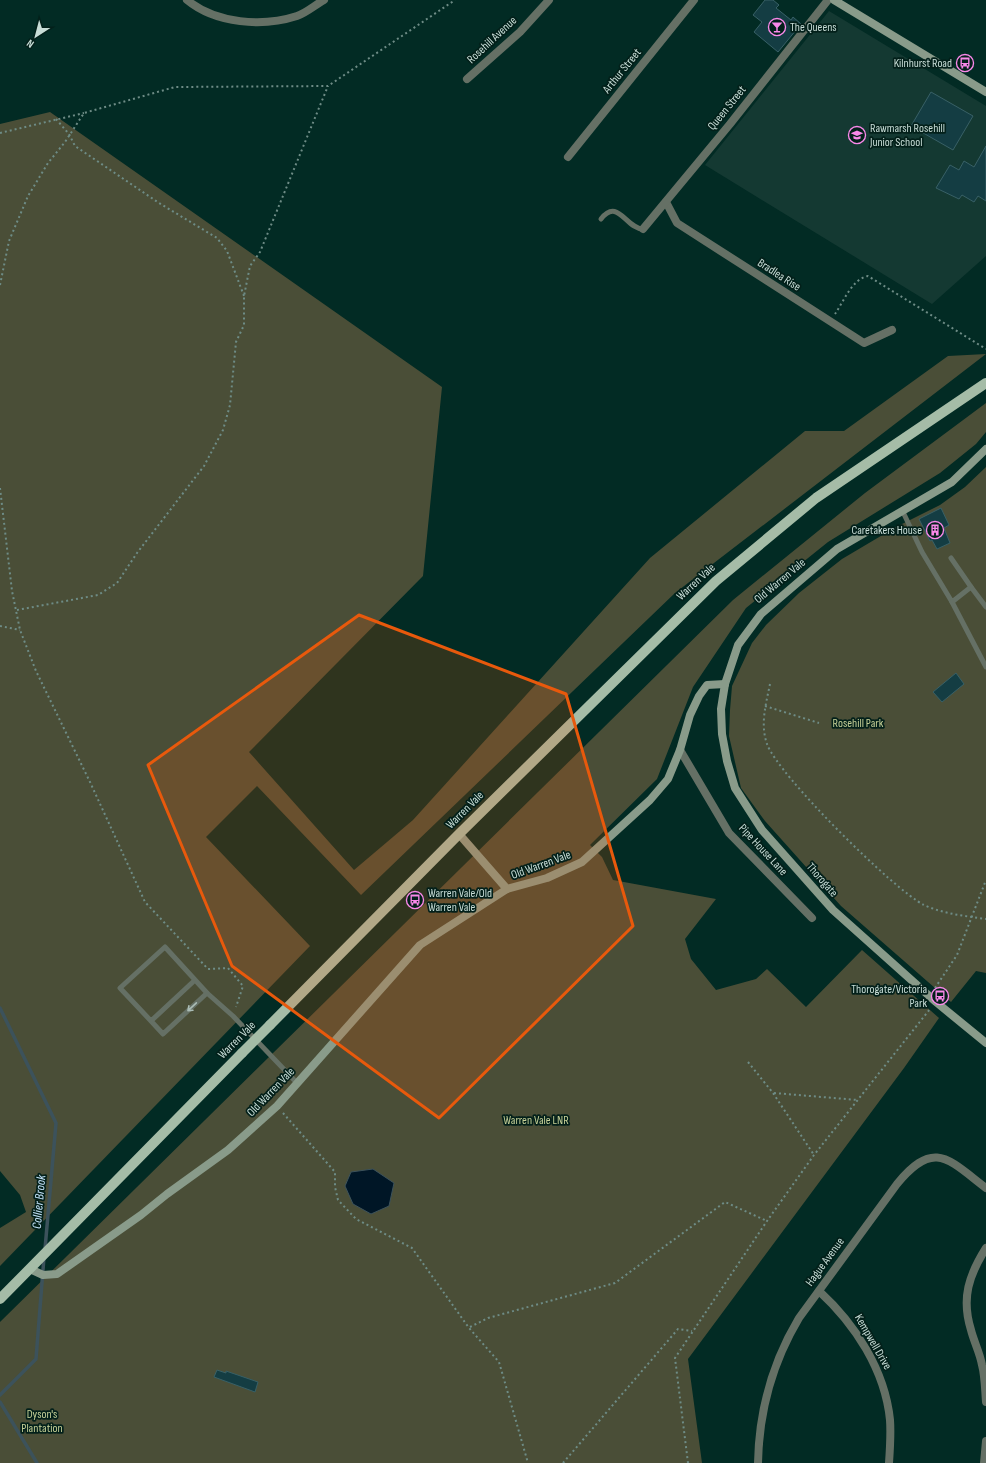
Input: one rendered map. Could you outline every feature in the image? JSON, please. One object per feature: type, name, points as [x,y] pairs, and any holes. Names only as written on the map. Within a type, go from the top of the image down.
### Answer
[{"type":"main road","name":"Warren Vale","points":[[0,1299],[459,834],[716,581],[816,498],[986,383]]},
{"type":"street","points":[[187,0],[211,14],[253,22],[276,21],[298,16],[324,0]]},
{"type":"street","name":"Rosehill Avenue","points":[[467,79],[520,32],[549,0]]},
{"type":"street","name":"Arthur Street","points":[[568,157],[694,0]]},
{"type":"street","name":"Queen Street","points":[[643,229],[828,0]]},
{"type":"street","points":[[834,0],[986,92]]},
{"type":"street","name":"Bradlea Rise","points":[[666,202],[677,223],[864,343],[892,330]]},
{"type":"street","name":"Old Warren Vale","points":[[30,1269],[43,1275],[57,1274],[141,1215],[167,1194],[228,1150],[277,1106],[420,945],[507,890],[547,878],[582,862],[650,800],[668,779],[680,750],[690,715],[699,696],[707,685],[725,684],[738,645],[760,614],[837,550],[952,482],[986,449]]},
{"type":"street","name":"Thorogate","points":[[725,684],[721,708],[722,734],[727,761],[735,788],[762,830],[834,910],[929,996],[986,1043]]},
{"type":"street","name":"Pipe House Lane","points":[[680,750],[729,833],[812,918]]},
{"type":"street","name":"Old Warren Vale","points":[[459,834],[507,890]]},
{"type":"street","name":"Hague Avenue","points":[[758,1463],[758,1435],[764,1404],[776,1361],[785,1342],[799,1318],[897,1184],[909,1170],[920,1161],[932,1156],[946,1159],[986,1188]]},
{"type":"street","points":[[986,1248],[970,1277],[967,1292],[970,1329],[983,1366],[986,1402]]},
{"type":"street","name":"Kempwell Drive","points":[[819,1291],[841,1312],[857,1334],[881,1380],[887,1400],[890,1421],[889,1463]]},
{"type":"street","points":[[984,1463],[986,1441]]},
{"type":"lane","points":[[601,219],[609,212],[617,212],[637,228],[643,229]]},
{"type":"lane","points":[[903,512],[922,552],[952,602],[986,667]]},
{"type":"lane","points":[[951,558],[986,606]]},
{"type":"lane","points":[[952,602],[971,587]]},
{"type":"lane","points":[[207,993],[163,1034],[120,988],[165,947],[207,993],[233,1016],[297,1083]]},
{"type":"lane","points":[[151,1021],[195,980]]},
{"type":"path","points":[[16,610],[98,595],[117,583],[137,553],[204,466],[222,430],[230,405],[236,342],[244,324],[244,296],[250,266],[260,252],[328,86],[455,0]]},
{"type":"path","points":[[0,133],[84,113],[175,87],[328,86]]},
{"type":"path","points":[[0,286],[9,241],[28,196],[48,163],[65,142],[84,113]]},
{"type":"path","points":[[56,119],[69,134],[75,146],[159,203],[218,238],[228,251],[244,296]]},
{"type":"path","points":[[830,322],[860,278],[868,276],[986,349]]},
{"type":"path","points":[[0,488],[12,591],[20,630],[36,671],[90,782],[145,902],[208,969],[228,968],[243,986],[233,1016]]},
{"type":"path","points":[[0,626],[20,630]]},
{"type":"path","points":[[770,684],[763,718],[766,743],[775,760],[825,817],[908,895],[944,912],[986,919]]},
{"type":"path","points":[[765,706],[819,723]]},
{"type":"path","points":[[929,996],[957,955],[986,880]]},
{"type":"path","points":[[688,1463],[674,1358],[767,1221],[814,1155],[936,1002]]},
{"type":"path","points":[[748,1062],[773,1093],[814,1155]]},
{"type":"path","points":[[773,1093],[858,1100]]},
{"type":"path","points":[[277,1106],[335,1172],[335,1187],[338,1200],[356,1219],[412,1248],[469,1328],[499,1362],[528,1463]]},
{"type":"path","points":[[469,1328],[488,1318],[615,1283],[725,1202],[767,1221]]},
{"type":"path","points":[[563,1463],[678,1329],[692,1331]]},
{"type":"highlighted area","points":[[359,615],[566,694],[633,926],[439,1118],[232,966],[148,765]]},
{"type":"shaded area","name":"Rawmarsh Rosehill Junior School","points":[[829,11],[986,106],[986,256],[932,304],[705,165]]},
{"type":"shaded area","points":[[373,1169],[394,1183],[389,1206],[371,1214],[353,1204],[345,1186],[351,1172]]},
{"type":"green space","points":[[50,112],[442,387],[423,576],[249,752],[354,870],[413,820],[650,558],[805,431],[844,431],[948,356],[986,354],[675,593],[361,895],[257,786],[206,837],[310,946],[0,1266],[0,1228],[26,1212],[20,1195],[0,1171],[0,124]]},
{"type":"green space","name":"Warren Vale LNR","points":[[986,403],[986,432],[976,444],[940,473],[828,542],[746,608],[693,687],[657,779],[590,845],[602,857],[613,880],[716,899],[685,939],[691,959],[716,990],[756,979],[767,969],[806,1007],[862,950],[939,1018],[904,1068],[688,1359],[702,1463],[0,1463],[0,1322],[733,600],[865,493]]},
{"type":"green space","name":"Rosehill Park","points":[[986,467],[986,973],[976,971],[951,1002],[841,906],[765,821],[741,788],[729,736],[730,710],[732,686],[752,643],[766,625],[799,593],[842,559],[896,527],[940,505],[965,487]]},
{"type":"building","points":[[765,0],[773,0],[779,5],[776,8],[791,20],[793,17],[801,24],[778,52],[754,32],[762,22],[753,15]]},
{"type":"building","points":[[931,92],[973,116],[953,150],[911,126]]},
{"type":"building","points":[[986,146],[986,201],[978,196],[974,202],[962,195],[959,199],[936,188],[950,165],[959,170],[964,161],[974,167]]},
{"type":"building","name":"Caretakers House","points":[[941,508],[949,525],[944,528],[950,543],[937,549],[932,540],[930,541],[919,519]]},
{"type":"building","points":[[956,673],[964,684],[942,702],[933,692]]},
{"type":"building","points":[[217,1370],[226,1373],[226,1371],[258,1382],[255,1392],[214,1377]]},
{"type":"waterway","name":"Collier Brook","points":[[0,1008],[56,1123],[45,1249]]},
{"type":"waterway","name":"Collier Brook","points":[[0,1395],[36,1359],[44,1257]]},
{"type":"waterway","name":"Collier Brook","points":[[0,1402],[37,1463]]},
{"type":"place","name":"The Queens","points":[[777,27]]},
{"type":"place","name":"Kilnhurst Road","points":[[965,63]]},
{"type":"place","name":"Rawmarsh Rosehill Junior School","points":[[857,135]]},
{"type":"place","name":"Caretakers House","points":[[935,530]]},
{"type":"place","name":"Warren Vale/Old Warren Vale","points":[[415,900]]},
{"type":"place","name":"Thorogate/Victoria Park","points":[[940,996]]},
{"type":"park label","name":"Dyson's Plantation","points":[[42,1421]]}]
